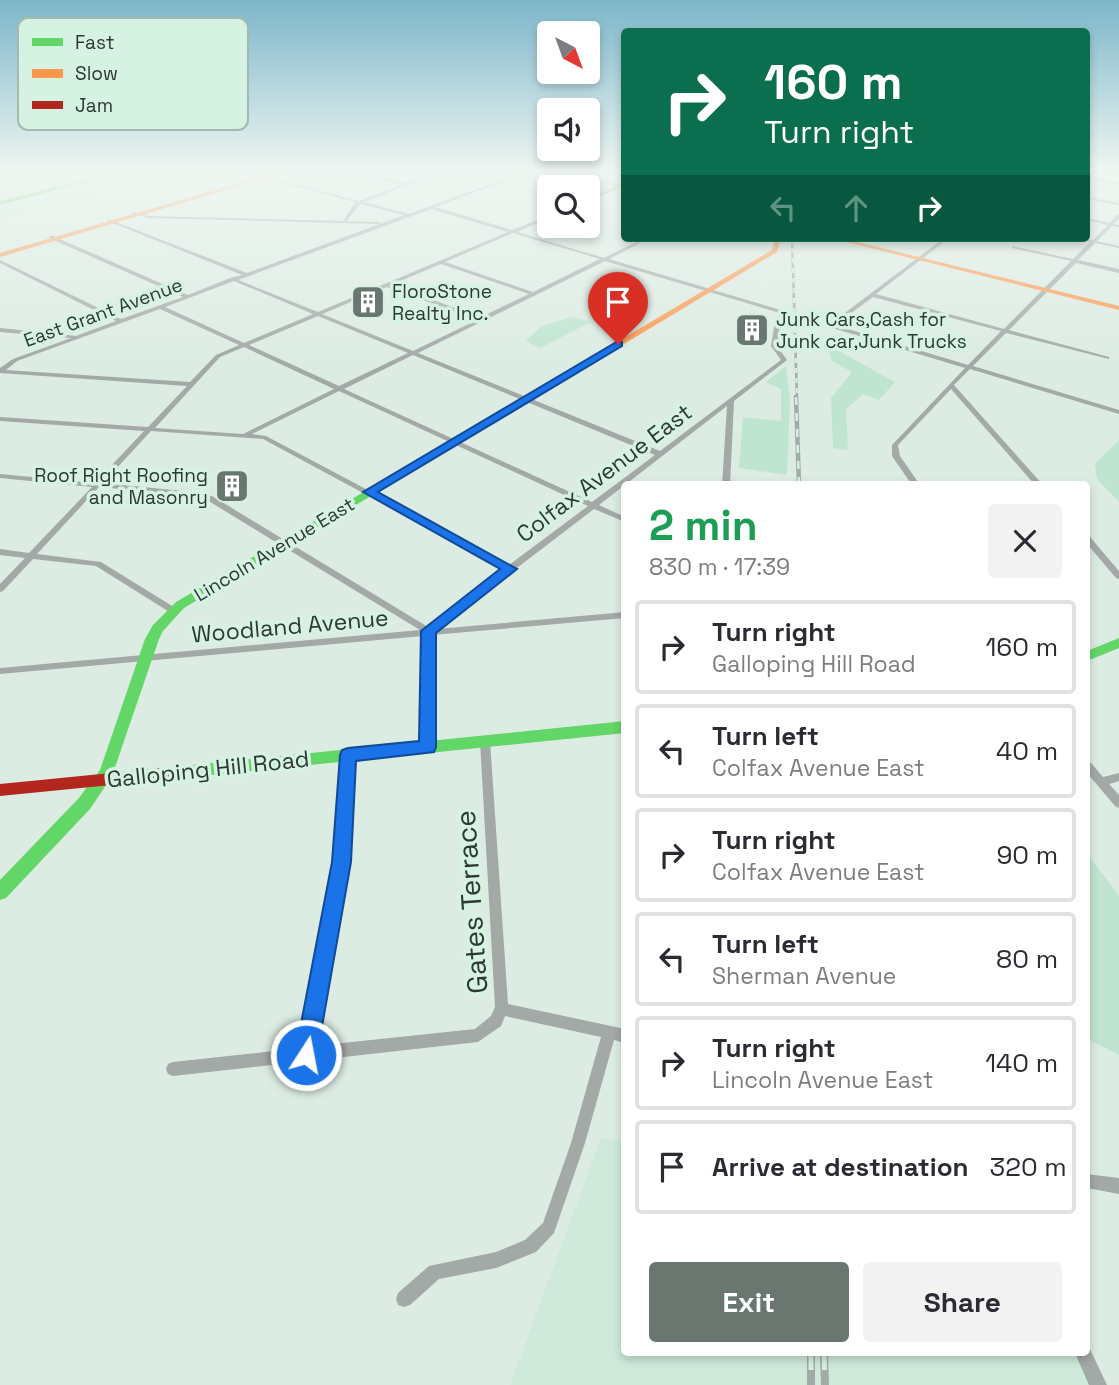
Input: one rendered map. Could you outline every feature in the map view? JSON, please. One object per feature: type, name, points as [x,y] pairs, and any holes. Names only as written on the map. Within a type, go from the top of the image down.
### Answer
[{"type":"street","points":[[0,253],[68,234]]},
{"type":"street","points":[[144,234],[245,274]]},
{"type":"street","name":"East Grant Avenue","points":[[0,371],[15,360],[357,234]]},
{"type":"street","points":[[0,589],[218,356],[508,234]]},
{"type":"street","points":[[518,234],[709,290]]},
{"type":"street","points":[[914,481],[894,448],[951,385],[1101,234]]},
{"type":"street","points":[[53,238],[186,296]]},
{"type":"street","points":[[1090,241],[1119,247]]},
{"type":"street","points":[[241,437],[639,242]]},
{"type":"street","name":"Lincoln Avenue East","points":[[0,892],[84,804],[107,772],[145,659],[158,628],[174,611],[775,251],[777,242]]},
{"type":"street","points":[[849,242],[1119,308]]},
{"type":"street","points":[[942,242],[831,326],[1119,412]]},
{"type":"street","points":[[1014,247],[1119,271]]},
{"type":"street","points":[[0,261],[120,321]]},
{"type":"street","points":[[440,262],[533,293]]},
{"type":"street","points":[[232,279],[660,454]]},
{"type":"street","points":[[387,285],[481,319]]},
{"type":"street","name":"Colfax Avenue East","points":[[625,481],[784,360],[774,346],[778,321],[784,315],[782,312],[709,290]]},
{"type":"street","points":[[872,295],[1107,358]]},
{"type":"street","points":[[159,306],[621,518]]},
{"type":"street","points":[[0,322],[12,331]]},
{"type":"street","points":[[0,330],[75,337]]},
{"type":"street","points":[[0,371],[191,384]]},
{"type":"street","points":[[951,385],[1035,481]]},
{"type":"street","points":[[726,481],[731,400]]},
{"type":"street","points":[[0,419],[264,437],[510,569]]},
{"type":"street","points":[[0,476],[183,493],[209,498],[428,632],[428,747]]},
{"type":"street","name":"Colfax Avenue East","points":[[428,632],[621,484]]},
{"type":"street","points":[[1090,542],[1119,576]]},
{"type":"street","points":[[0,552],[97,564],[174,611]]},
{"type":"street","name":"Woodland Avenue","points":[[0,671],[621,615]]},
{"type":"street","points":[[1090,655],[1119,643]]},
{"type":"street","name":"Galloping Hill Road","points":[[0,790],[621,727]]},
{"type":"street","name":"Gates Terrace","points":[[173,1069],[478,1035],[496,1021],[501,1009],[485,741]]},
{"type":"street","points":[[306,1055],[342,862],[348,755]]},
{"type":"street","points":[[1090,769],[1119,803]]},
{"type":"street","points":[[1101,782],[1119,777]]},
{"type":"street","points":[[404,1299],[435,1272],[496,1260],[530,1246],[549,1228],[617,1035],[501,1009]]},
{"type":"street","points":[[1090,1181],[1119,1186]]},
{"type":"street","points":[[1084,1356],[1098,1385]]},
{"type":"shaded area","points":[[572,317],[591,322],[540,348],[526,341],[542,326]]},
{"type":"shaded area","points":[[826,344],[895,382],[879,400],[863,394],[846,409],[848,450],[833,448],[831,398],[852,372],[832,361]]},
{"type":"shaded area","points":[[786,366],[790,400],[787,475],[739,468],[743,417],[781,421],[781,389],[766,382]]},
{"type":"shaded area","points":[[1119,440],[1119,502],[1097,479],[1095,464]]},
{"type":"shaded area","points":[[1090,857],[1119,896],[1119,1055],[1090,1040]]},
{"type":"shaded area","points":[[601,1138],[621,1142],[621,1356],[1090,1356],[1090,1348],[1106,1385],[510,1385]]},
{"type":"railway","points":[[792,242],[797,398]]},
{"type":"railway","points":[[796,397],[799,481]]},
{"type":"railway","points":[[811,1356],[811,1385]]},
{"type":"railway","points":[[824,1356],[825,1385]]},
{"type":"traffic: fast","points":[[0,892],[84,804],[107,772],[152,639],[158,628],[180,605],[432,455]]},
{"type":"traffic: fast","points":[[1090,655],[1119,643]]},
{"type":"traffic: fast","points":[[182,772],[621,727]]},
{"type":"traffic: slow","points":[[0,255],[73,234]]},
{"type":"traffic: slow","points":[[432,455],[775,251],[777,242]]},
{"type":"traffic: slow","points":[[849,242],[1119,308]]},
{"type":"traffic: jam","points":[[0,790],[182,772]]},
{"type":"place","name":"FloroStone Realty Inc.","points":[[368,302]]},
{"type":"place","name":"Junk Cars,Cash for Junk car,Junk Trucks","points":[[752,330]]},
{"type":"place","name":"Roof Right Roofing and Masonry","points":[[232,486]]},
{"type":"route","points":[[306,1055],[342,862],[348,755],[428,747],[428,631],[510,569],[369,492],[618,344]]}]
